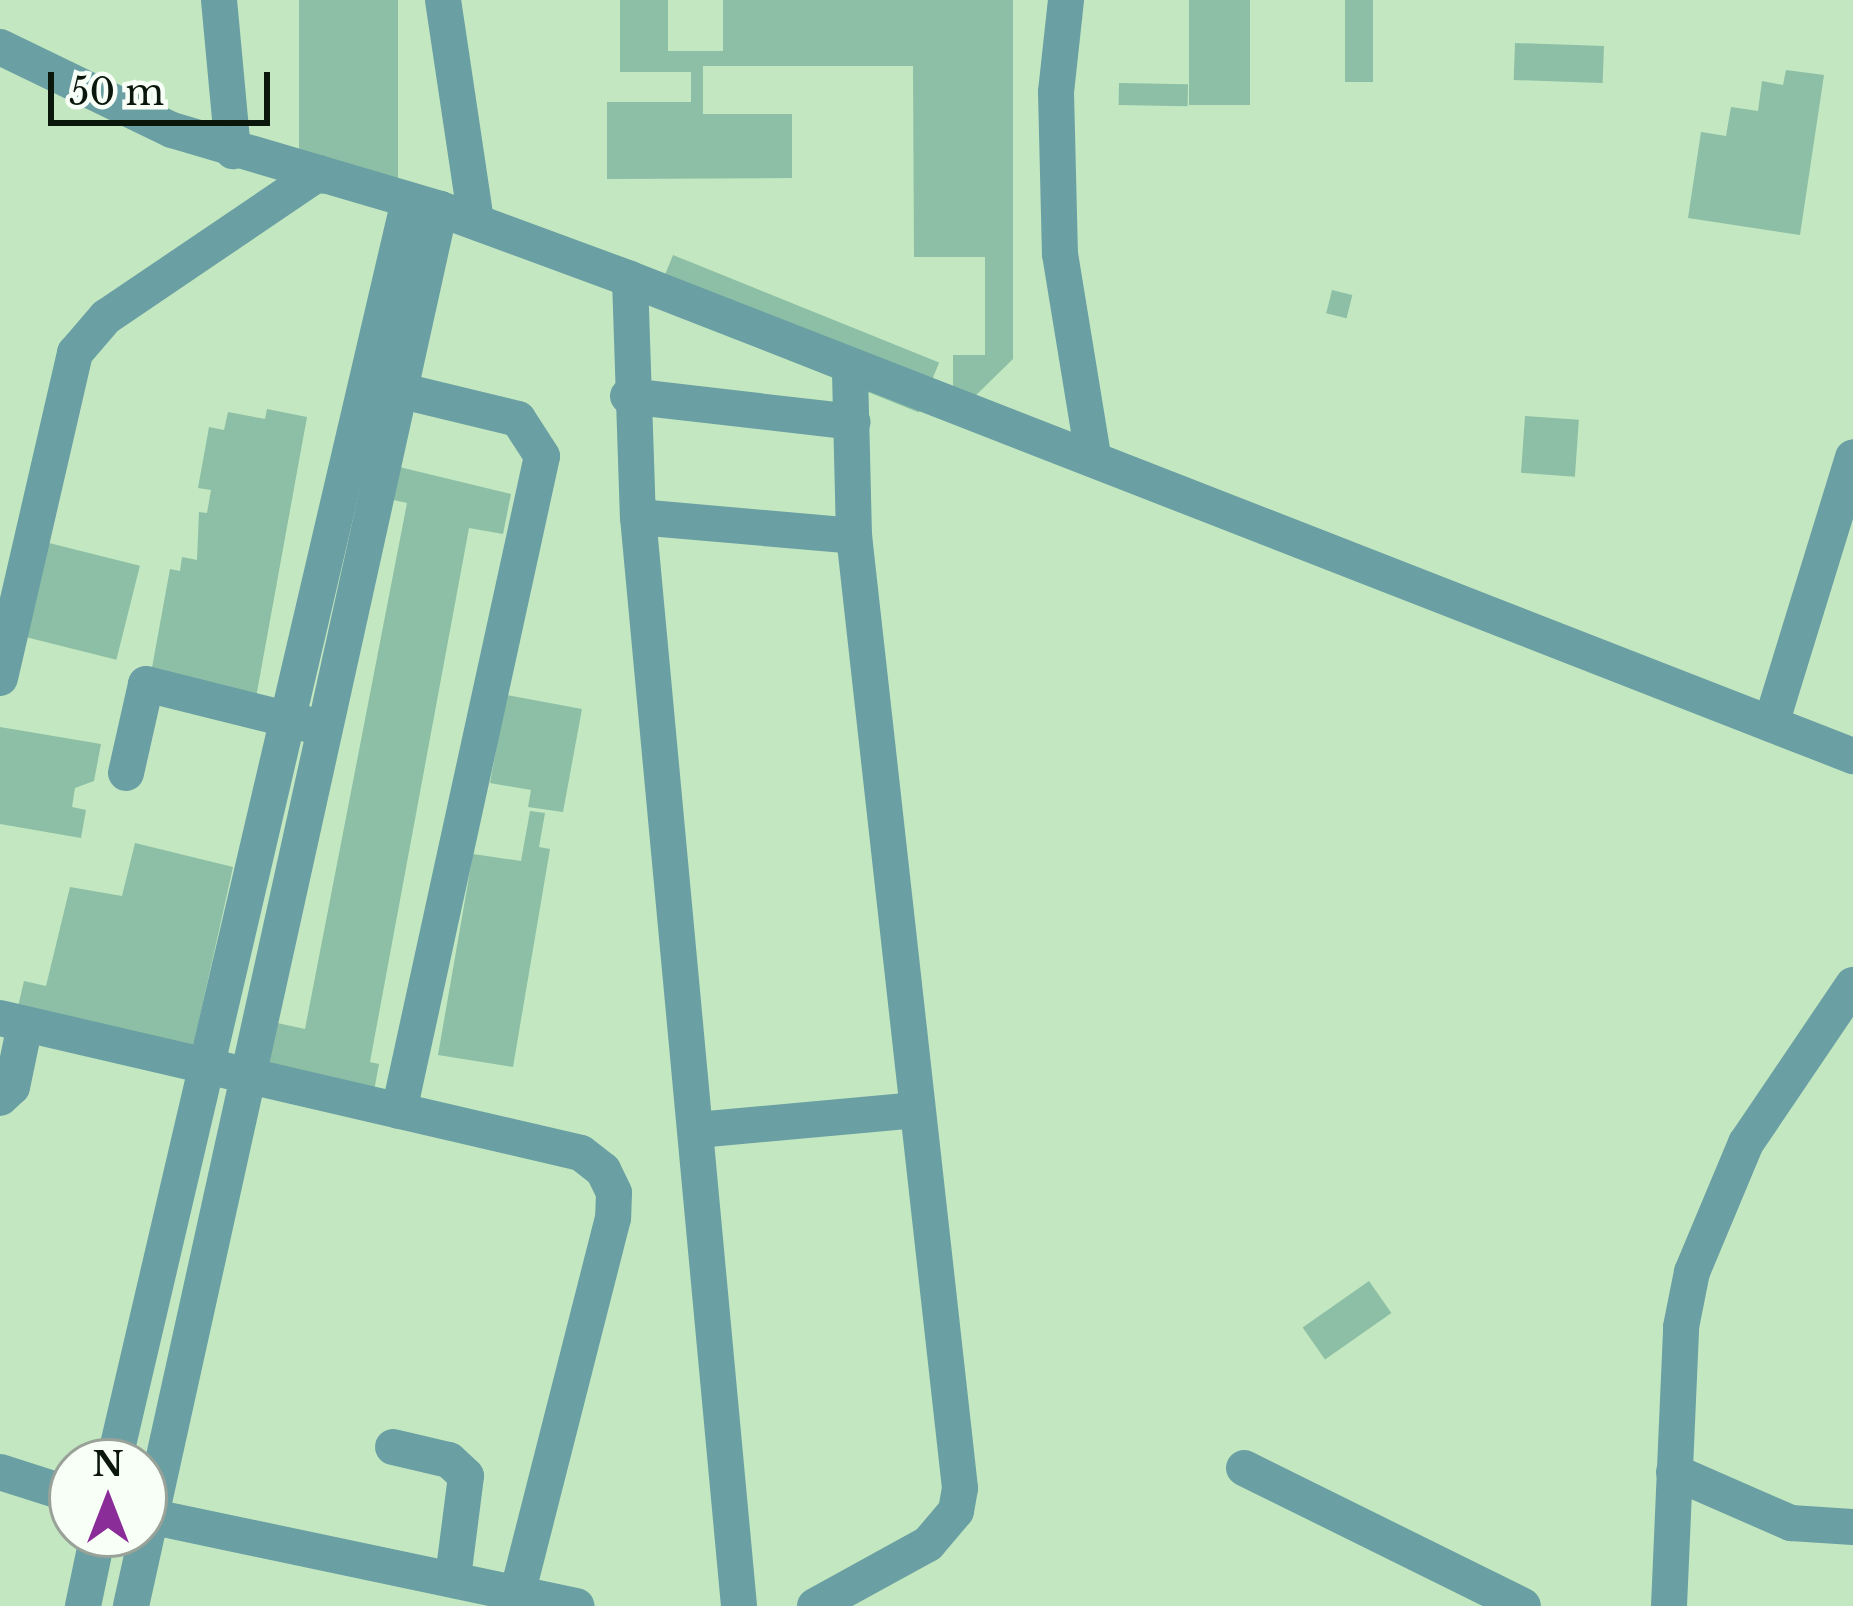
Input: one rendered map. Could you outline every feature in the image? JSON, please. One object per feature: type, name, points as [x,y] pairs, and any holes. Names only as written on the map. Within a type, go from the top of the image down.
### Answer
[{"type":"street","points":[[220,0],[233,151]]},
{"type":"street","points":[[442,0],[476,222]]},
{"type":"street","points":[[1066,0],[1056,92],[1059,230],[1093,455]]},
{"type":"street","points":[[0,47],[172,130],[425,205],[630,278],[850,368],[1093,455],[1853,756]]},
{"type":"street","points":[[0,678],[75,353],[106,317],[319,173]]},
{"type":"street","points":[[166,1438],[402,391],[425,205]]},
{"type":"street","points":[[120,1438],[287,719],[425,205]]},
{"type":"street","points":[[630,278],[628,397],[739,1606]]},
{"type":"street","points":[[814,1606],[928,1544],[956,1511],[854,536],[850,368]]},
{"type":"street","points":[[399,1111],[542,456],[518,419],[402,391]]},
{"type":"street","points":[[628,397],[852,422]]},
{"type":"street","points":[[1771,724],[1853,457]]},
{"type":"street","points":[[638,517],[854,536]]},
{"type":"street","points":[[126,773],[146,684],[327,730]]},
{"type":"street","points":[[1670,1606],[1674,1472],[1691,1272],[1746,1143],[1851,994]]},
{"type":"street","points":[[0,1098],[12,1087],[13,1021],[581,1153],[604,1170],[614,1193],[516,1599]]},
{"type":"street","points":[[697,1130],[917,1110]]},
{"type":"street","points":[[393,1447],[449,1460],[466,1476],[453,1578]]},
{"type":"street","points":[[1244,1468],[1523,1606]]},
{"type":"street","points":[[0,1472],[48,1487]]},
{"type":"street","points":[[1674,1472],[1791,1523],[1853,1527]]},
{"type":"street","points":[[168,1520],[453,1578],[516,1599],[577,1606]]},
{"type":"street","points":[[83,1606],[93,1558]]},
{"type":"street","points":[[131,1606],[140,1558]]},
{"type":"building","points":[[299,0],[398,0],[398,194],[299,194]]},
{"type":"building","points":[[620,0],[668,0],[668,51],[723,51],[723,0],[1013,0],[1013,359],[969,402],[953,402],[953,355],[985,355],[985,257],[914,257],[913,66],[703,66],[703,114],[792,114],[792,178],[607,179],[607,102],[691,102],[691,72],[620,72]]},
{"type":"building","points":[[1189,0],[1250,0],[1250,105],[1189,105]]},
{"type":"building","points":[[1345,0],[1373,0],[1373,82],[1345,82]]},
{"type":"building","points":[[1515,43],[1604,46],[1603,83],[1514,80]]},
{"type":"building","points":[[1786,70],[1824,75],[1800,235],[1688,218],[1701,132],[1726,136],[1731,107],[1758,111],[1762,81],[1783,85]]},
{"type":"building","points":[[1119,83],[1188,84],[1188,106],[1119,105]]},
{"type":"building","points":[[673,255],[939,363],[919,413],[653,305]]},
{"type":"building","points":[[1332,290],[1352,295],[1347,318],[1326,313]]},
{"type":"building","points":[[267,409],[307,417],[255,703],[149,684],[170,569],[180,571],[182,557],[197,560],[199,512],[207,513],[211,490],[198,488],[209,427],[224,430],[228,412],[265,419]]},
{"type":"building","points":[[1525,416],[1579,420],[1575,477],[1521,473]]},
{"type":"building","points":[[395,466],[511,494],[503,534],[469,528],[370,1062],[379,1064],[374,1091],[259,1066],[268,1021],[305,1029],[407,503],[389,499]]},
{"type":"building","points":[[37,540],[140,566],[116,660],[14,634]]},
{"type":"building","points":[[506,695],[582,709],[563,812],[528,807],[531,790],[490,783]]},
{"type":"building","points":[[0,727],[101,744],[94,781],[75,788],[72,807],[86,810],[81,838],[0,824]]},
{"type":"building","points":[[530,811],[545,813],[539,847],[550,849],[513,1067],[438,1055],[473,854],[521,861]]},
{"type":"building","points":[[135,843],[233,867],[192,1052],[17,1011],[24,981],[46,986],[70,887],[122,896]]},
{"type":"building","points":[[1369,1281],[1391,1313],[1325,1359],[1303,1327]]}]
